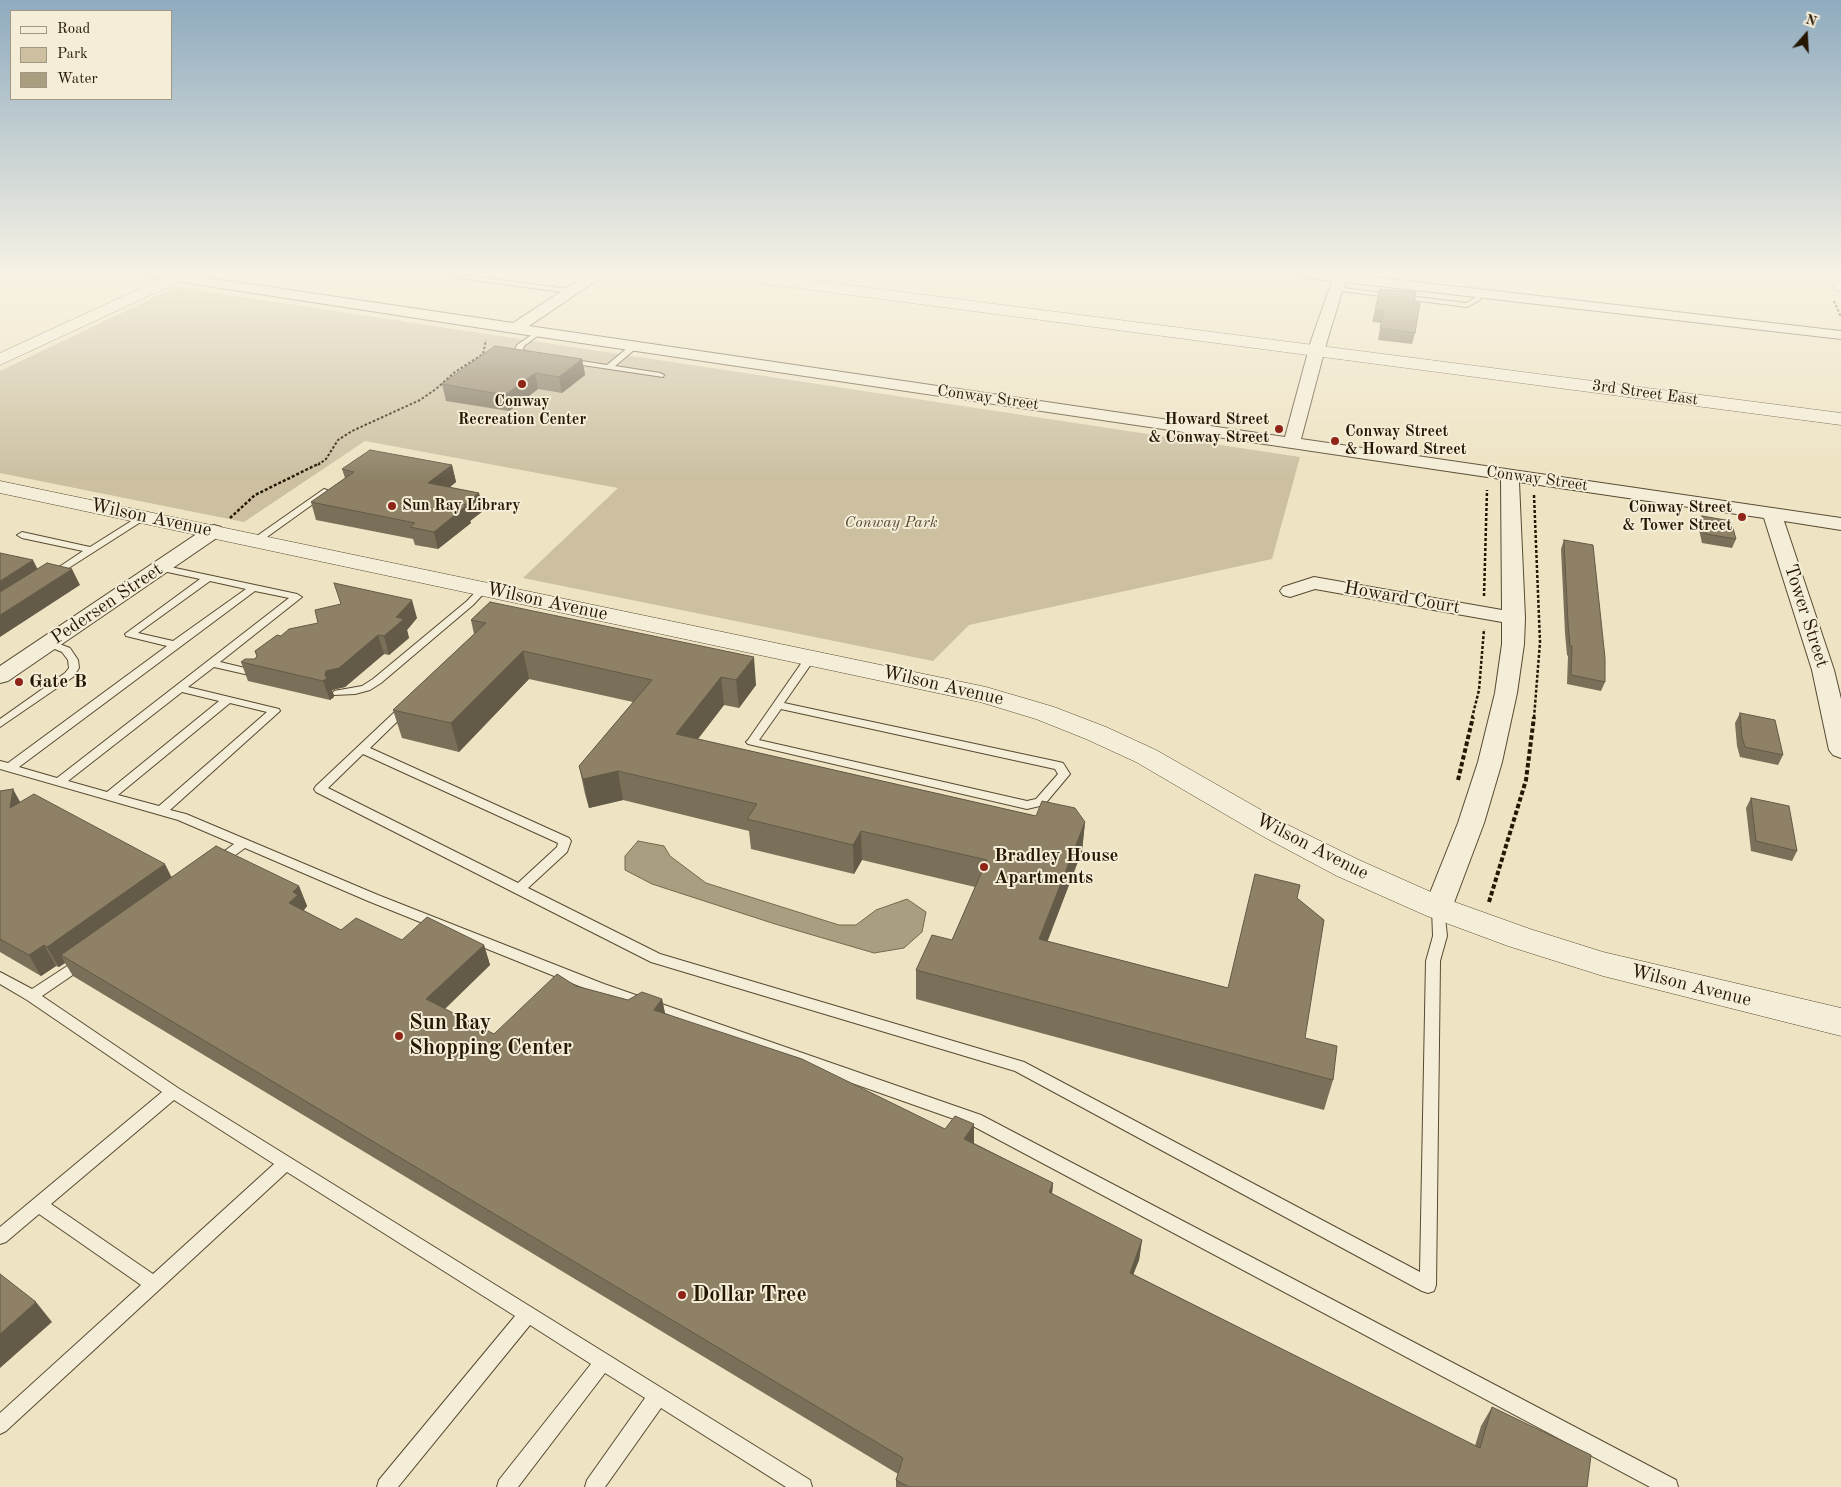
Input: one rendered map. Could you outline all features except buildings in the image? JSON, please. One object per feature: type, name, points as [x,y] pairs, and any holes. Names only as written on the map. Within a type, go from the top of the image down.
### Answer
[{"type":"street","points":[[0,360],[42,340]]},
{"type":"street","name":"Conway Street","points":[[597,340],[1841,524]]},
{"type":"street","name":"3rd Street East","points":[[1243,340],[1841,419]]},
{"type":"street","points":[[1292,442],[1320,340]]},
{"type":"street","points":[[1438,908],[1471,823],[1490,762],[1506,693],[1514,644],[1510,475]]},
{"type":"street","name":"Wilson Avenue","points":[[0,487],[483,588],[516,604],[811,657],[986,695],[1045,713],[1096,733],[1164,765],[1274,830],[1348,868],[1438,908],[1519,938],[1603,964],[1841,1022]]},
{"type":"street","name":"Tower Street","points":[[1772,513],[1823,670],[1841,750]]},
{"type":"street","name":"Pedersen Street","points":[[0,676],[214,531]]},
{"type":"street","name":"Howard Court","points":[[1290,591],[1314,583],[1514,618]]},
{"type":"lane","points":[[527,340],[521,345],[519,350],[525,355],[543,358]]},
{"type":"lane","points":[[609,367],[635,346]]},
{"type":"lane","points":[[562,360],[660,375]]},
{"type":"lane","points":[[257,540],[324,492]]},
{"type":"lane","points":[[42,582],[144,516]]},
{"type":"lane","points":[[22,535],[91,550]]},
{"type":"lane","points":[[59,782],[297,597],[161,568]]},
{"type":"lane","points":[[175,645],[130,634],[208,578]]},
{"type":"lane","points":[[5,767],[253,588]]},
{"type":"lane","points":[[338,693],[359,690],[377,681],[470,602],[483,588]]},
{"type":"lane","points":[[0,724],[62,682],[74,668],[73,660],[66,650],[49,643]]},
{"type":"lane","points":[[778,705],[1059,766],[1064,774],[1040,802],[1026,806],[752,742],[811,657]]},
{"type":"lane","points":[[212,663],[258,674]]},
{"type":"lane","points":[[160,811],[275,712],[181,688]]},
{"type":"lane","points":[[417,698],[320,789],[656,958],[1019,1066],[1428,1285],[1433,961],[1440,936],[1438,908]]},
{"type":"lane","points":[[109,796],[228,700]]},
{"type":"lane","points":[[362,749],[565,841],[563,849],[519,889]]},
{"type":"lane","points":[[5,767],[182,817],[373,898],[599,988],[976,1120],[1669,1487]]},
{"type":"lane","points":[[206,871],[244,843]]},
{"type":"lane","points":[[32,996],[90,955]]},
{"type":"lane","points":[[0,977],[32,996],[173,1092],[803,1487]]},
{"type":"lane","points":[[0,1237],[173,1092]]},
{"type":"lane","points":[[0,1425],[286,1163]]},
{"type":"lane","points":[[38,1205],[153,1284]]},
{"type":"lane","points":[[386,1487],[528,1314]]},
{"type":"lane","points":[[506,1487],[603,1362]]},
{"type":"lane","points":[[594,1487],[658,1396]]},
{"type":"path","points":[[214,531],[255,495],[314,468],[326,459],[338,440],[352,431],[420,400],[436,389],[455,372],[483,354],[486,340]]},
{"type":"path","points":[[1484,599],[1488,483]]},
{"type":"path","points":[[1456,788],[1479,690],[1484,625],[1488,624]]},
{"type":"green space","name":"Conway Park","points":[[64,340],[529,340],[1300,457],[1272,559],[969,625],[933,661],[523,578],[618,488],[365,441],[244,522],[0,473],[0,371]]},
{"type":"water","points":[[638,841],[664,846],[670,856],[706,883],[839,925],[856,925],[876,910],[907,899],[926,912],[922,932],[904,948],[874,953],[775,924],[652,884],[625,870],[625,856]]},
{"type":"place","name":"Conway Recreation Center","points":[[522,384]]},
{"type":"place","name":"Howard Street & Conway Street","points":[[1279,429]]},
{"type":"place","name":"Conway Street & Howard Street","points":[[1335,441]]},
{"type":"place","name":"Sun Ray Library","points":[[392,506]]},
{"type":"place","name":"Conway Street & Tower Street","points":[[1742,517]]},
{"type":"place","name":"Gate B","points":[[19,682]]},
{"type":"place","name":"Bradley House Apartments","points":[[984,867]]},
{"type":"place","name":"Sun Ray Shopping Center","points":[[399,1036]]},
{"type":"place","name":"Dollar Tree","points":[[682,1295]]}]
